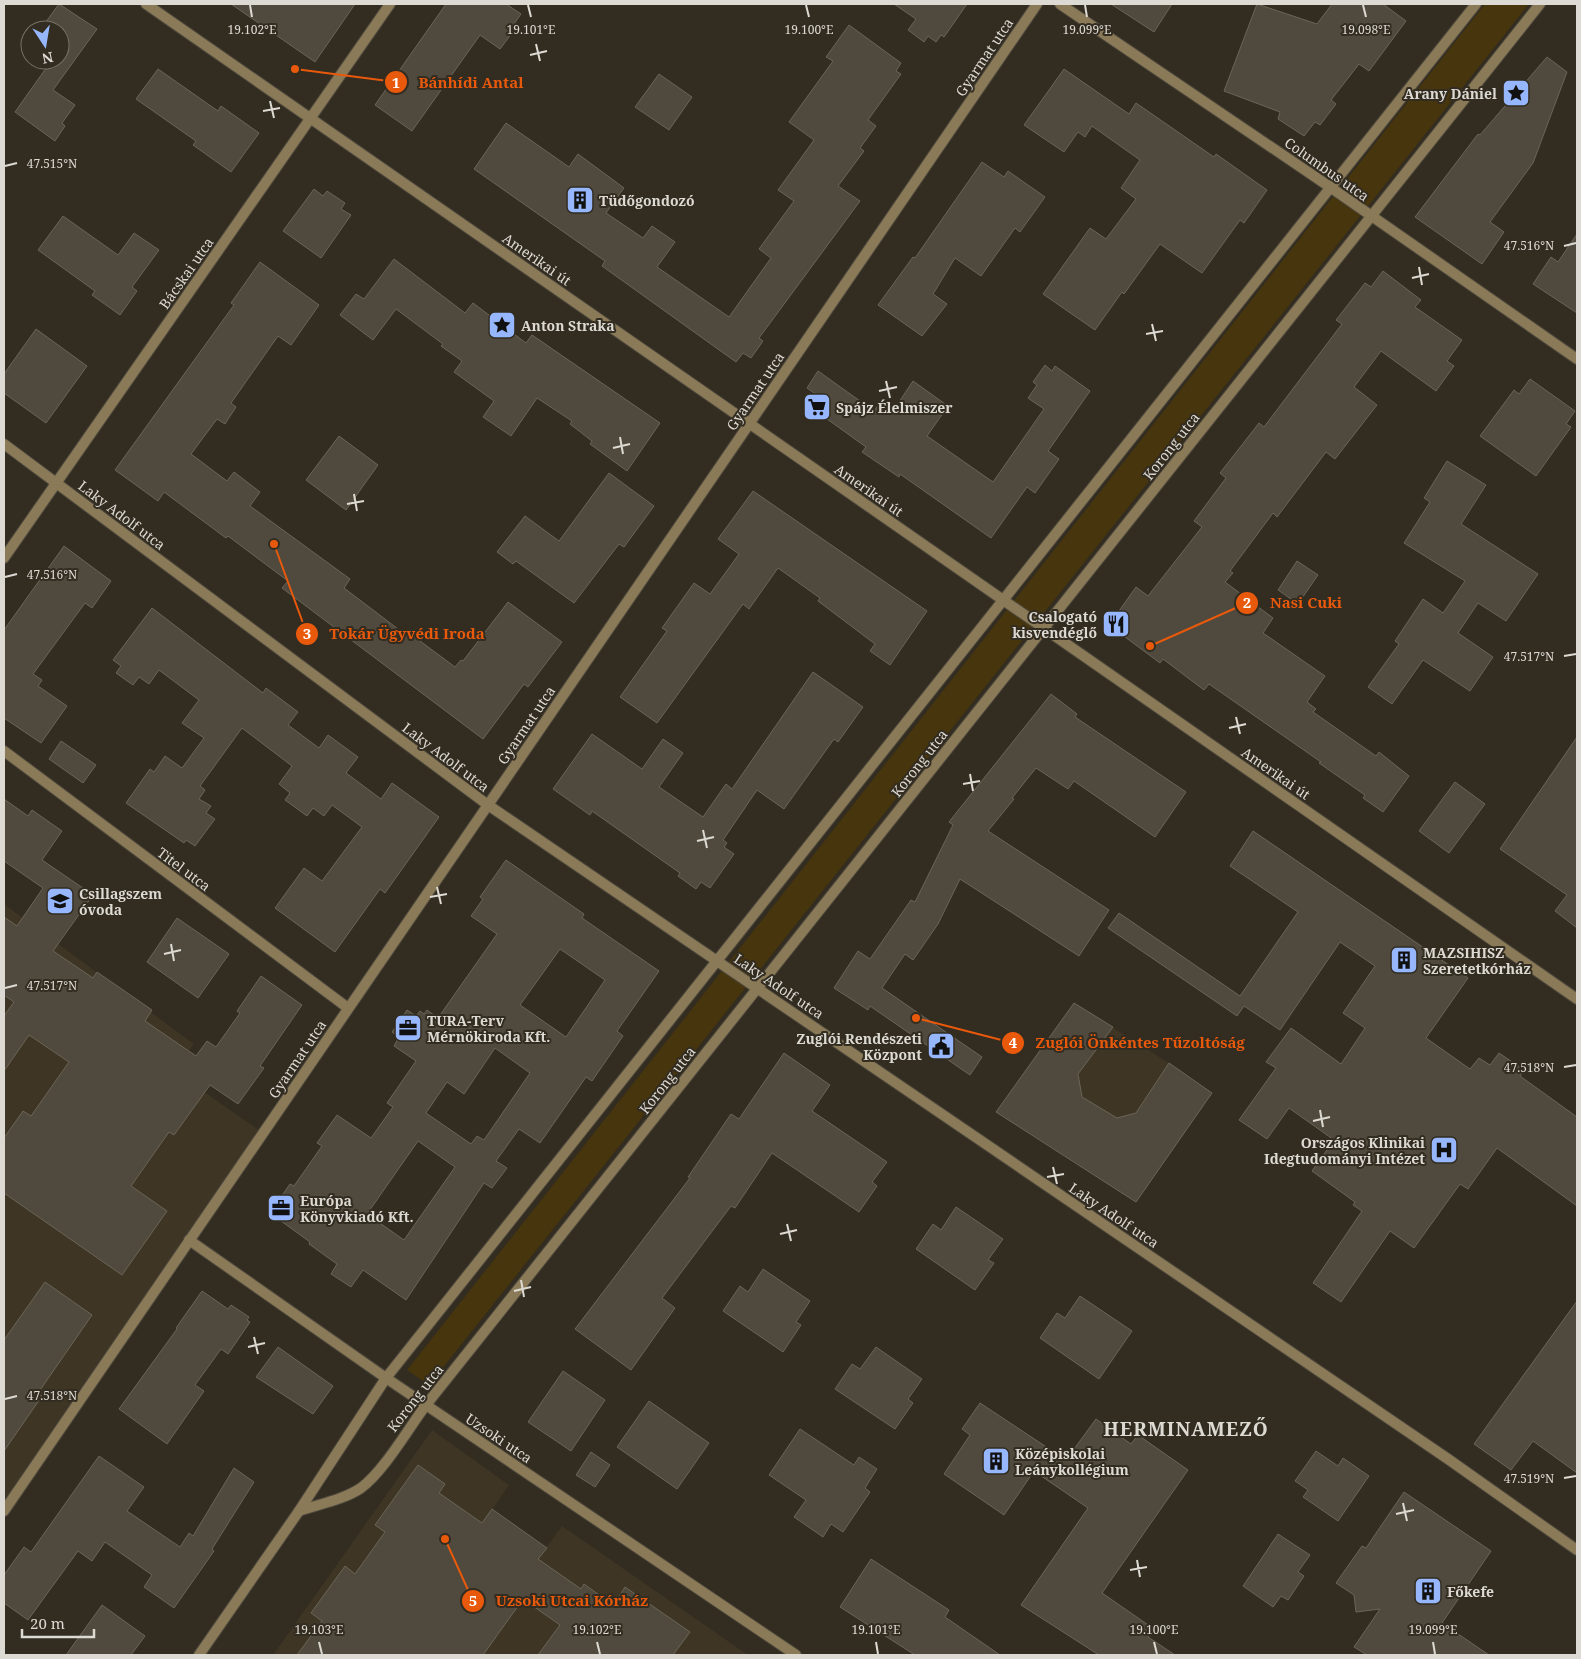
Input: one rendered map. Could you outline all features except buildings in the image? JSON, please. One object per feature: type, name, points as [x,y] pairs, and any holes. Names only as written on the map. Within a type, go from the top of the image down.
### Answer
[{"type":"street","name":"Amerikai út","points":[[146,4],[1577,999]]},
{"type":"street","name":"Bácskai utca","points":[[4,558],[390,4]]},
{"type":"street","name":"Gyarmat utca","points":[[4,1511],[1037,4]]},
{"type":"street","name":"Columbus utca","points":[[1060,4],[1330,187],[1577,359]]},
{"type":"street","points":[[199,1655],[386,1378],[1476,4]]},
{"type":"street","name":"Korong utca","points":[[298,1511],[342,1497],[362,1487],[373,1477],[426,1405],[1540,4]]},
{"type":"street","name":"Laky Adolf utca","points":[[4,444],[488,805],[1448,1459],[1577,1550]]},
{"type":"street","name":"Titel utca","points":[[4,751],[348,1008]]},
{"type":"street","name":"Uzsoki utca","points":[[189,1240],[386,1378],[796,1655]]},
{"type":"shaded area","points":[[1485,4],[1529,4],[429,1385],[407,1370]]},
{"type":"shaded area","points":[[4,904],[194,1044],[174,1071],[263,1133],[4,1510]]},
{"type":"shaded area","points":[[1074,1003],[1169,1063],[1212,1093],[1136,1202],[996,1112]]},
{"type":"shaded area","points":[[432,1430],[509,1485],[492,1510],[546,1548],[562,1526],[748,1655],[273,1655]]},
{"type":"place","name":"Bánhídi Antal","points":[[295,69]]},
{"type":"place","name":"Arany Dániel","points":[[1516,93]]},
{"type":"place","name":"Tüdőgondozó","points":[[580,200]]},
{"type":"place","name":"Anton Straka","points":[[502,325]]},
{"type":"place","name":"Spájz Élelmiszer","points":[[817,407]]},
{"type":"place","name":"Tokár Ügyvédi Iroda","points":[[274,544]]},
{"type":"place","name":"Csalogató kisvendéglő","points":[[1116,624]]},
{"type":"place","name":"Nasi Cuki","points":[[1150,646]]},
{"type":"place","name":"Csillagszem óvoda","points":[[60,901]]},
{"type":"place","name":"MAZSIHISZ Szeretetkórház","points":[[1404,960]]},
{"type":"place","name":"Zuglói Önkéntes Tűzoltóság","points":[[916,1018]]},
{"type":"place","name":"TURA-Terv Mérnökiroda Kft.","points":[[408,1028]]},
{"type":"place","name":"Zuglói Rendészeti Központ","points":[[941,1046]]},
{"type":"place","name":"Országos Klinikai Idegtudományi Intézet","points":[[1444,1150]]},
{"type":"place","name":"Európa Könyvkiadó Kft.","points":[[281,1208]]},
{"type":"place","name":"Középiskolai Leánykollégium","points":[[996,1461]]},
{"type":"place","name":"Uzsoki Utcai Kórház","points":[[445,1539]]},
{"type":"place","name":"Főkefe","points":[[1428,1591]]},
{"type":"district","name":"HERMINAMEZŐ","points":[[1186,1429]]}]
